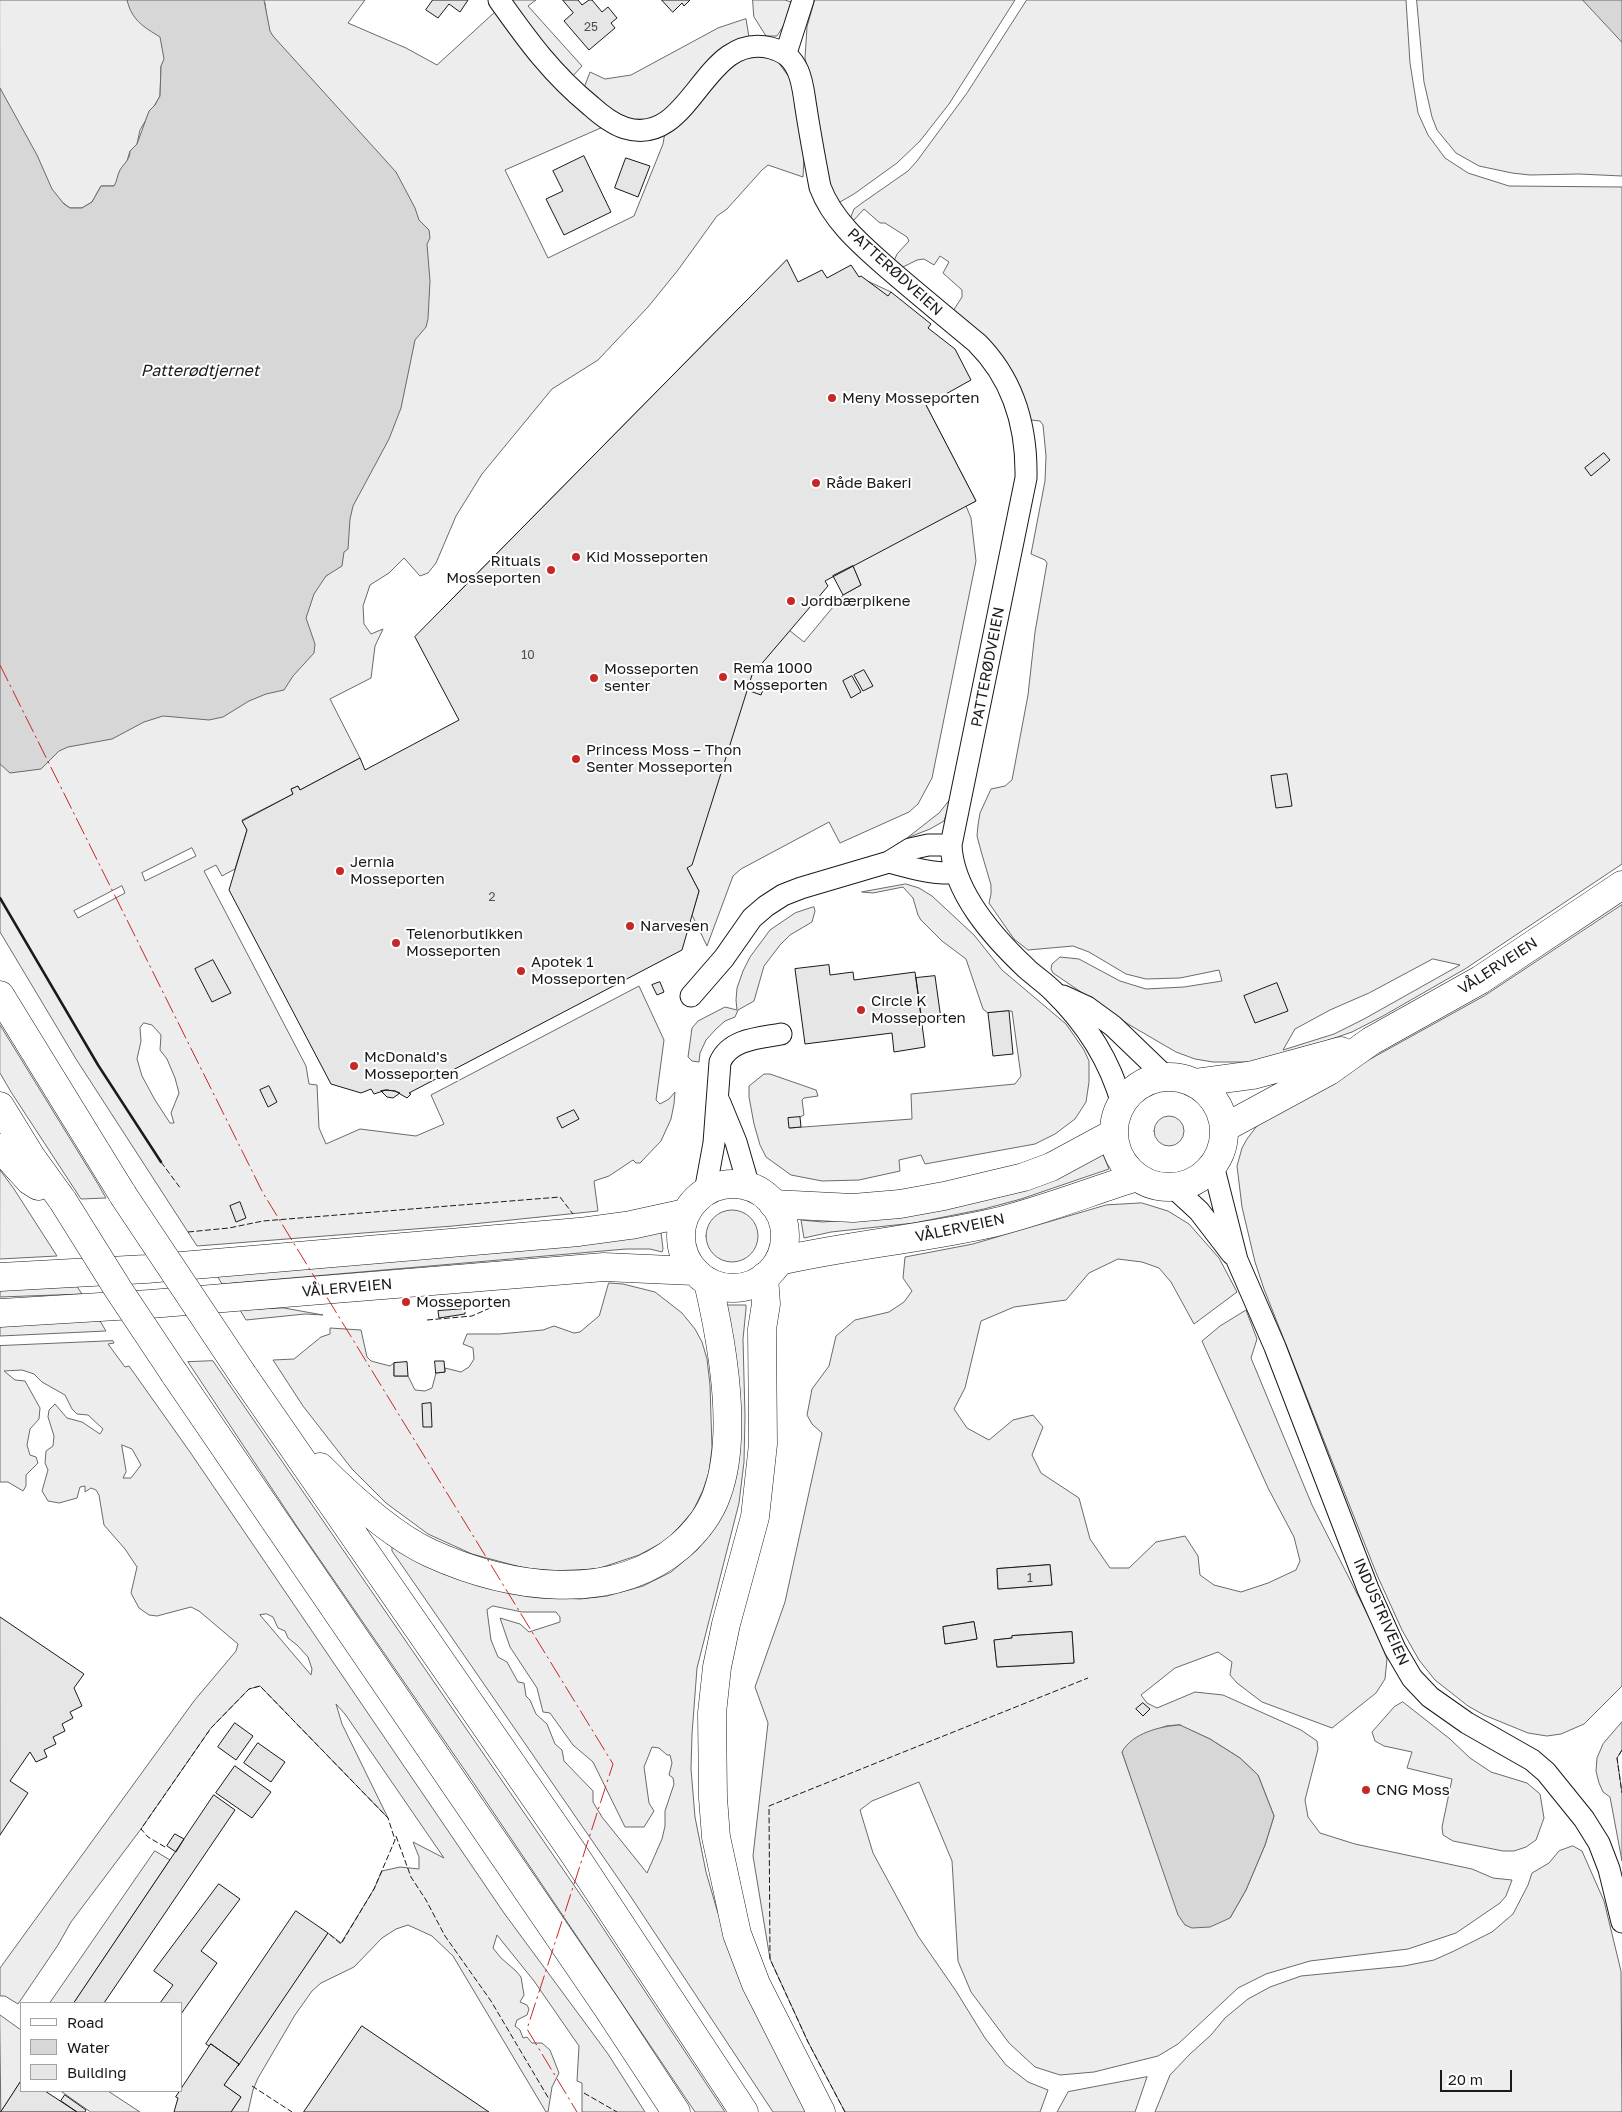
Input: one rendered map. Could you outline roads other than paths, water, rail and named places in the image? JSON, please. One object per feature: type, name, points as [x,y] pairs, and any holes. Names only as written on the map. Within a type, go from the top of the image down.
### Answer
[{"type":"main road","name":"VÅLERVEIEN","points":[[1224,1128],[1328,1071],[1371,1041],[1480,980],[1622,885]]},
{"type":"main road","points":[[0,995],[123,1195],[272,1418],[574,1854],[744,2112]]},
{"type":"main road","name":"VÅLERVEIEN","points":[[1194,1083],[1253,1075],[1371,1041]]},
{"type":"main road","points":[[1166,1077],[1180,1078],[1194,1083],[1206,1091],[1222,1114],[1224,1128],[1220,1154],[1213,1165],[1195,1181],[1172,1187],[1160,1186],[1137,1177],[1121,1158],[1114,1133],[1115,1123],[1122,1104],[1140,1085],[1153,1080],[1166,1077]]},
{"type":"main road","points":[[0,1106],[118,1289],[607,2007],[676,2112]]},
{"type":"main road","points":[[773,1204],[853,1208],[900,1204],[944,1196],[1015,1179],[1042,1170],[1081,1152],[1114,1133]]},
{"type":"main road","points":[[0,1148],[30,1181],[63,1202]]},
{"type":"main road","name":"VÅLERVEIEN","points":[[771,1269],[824,1251],[907,1240],[993,1223],[1137,1177]]},
{"type":"main road","points":[[734,1184],[748,1187],[766,1197],[781,1217],[784,1247],[771,1269],[750,1285],[736,1288],[721,1287],[701,1276],[686,1258],[681,1243],[681,1228],[686,1213],[705,1192],[719,1186],[734,1184]]},
{"type":"main road","points":[[0,1277],[146,1269],[578,1232],[631,1226],[686,1213]]},
{"type":"main road","name":"VÅLERVEIEN","points":[[0,1313],[179,1302],[604,1267],[701,1276]]},
{"type":"main road","points":[[771,1269],[762,1329],[763,1444],[754,1517],[726,1624],[718,1667],[712,1713],[713,1798],[716,1836],[736,1934],[756,1984],[820,2112]]},
{"type":"main road","points":[[272,1418],[340,1487],[398,1534],[429,1552],[496,1576],[537,1584],[582,1585],[614,1580],[643,1571],[669,1555],[691,1536],[705,1517],[716,1495],[722,1475],[726,1444],[724,1372],[720,1336],[701,1276]]},
{"type":"street","points":[[499,0],[542,60],[571,90],[605,118],[626,129],[650,130],[660,127],[671,120],[719,64],[730,55],[741,49],[755,46],[769,47],[786,53],[804,0]]},
{"type":"street","name":"PATTERØDVEIEN","points":[[786,53],[799,73],[820,187],[826,202],[835,216],[867,249],[991,357],[1002,372],[1010,390],[1024,441],[1026,460],[1024,488],[951,845],[955,873],[961,888],[985,924],[1027,969],[1054,992],[1097,1044],[1116,1081],[1122,1104]]},
{"type":"street","points":[[691,996],[719,964],[752,918],[783,895],[889,862],[910,849],[928,845],[951,845]]},
{"type":"street","points":[[889,862],[943,874],[955,873]]},
{"type":"street","name":"PATTERØDVEIEN","points":[[1054,992],[1087,1007],[1113,1026],[1166,1077]]},
{"type":"street","points":[[705,1192],[714,1143],[720,1068],[724,1054],[738,1044],[781,1034]]},
{"type":"street","points":[[718,1098],[736,1142],[748,1187]]},
{"type":"street","name":"INDUSTRIVEIEN","points":[[1213,1165],[1236,1260],[1275,1347],[1368,1589],[1395,1649],[1408,1671],[1430,1697],[1467,1723],[1532,1760],[1546,1772],[1584,1819],[1598,1843],[1609,1869],[1622,1922]]},
{"type":"street","name":"INDUSTRIVEIEN","points":[[1172,1187],[1199,1212],[1236,1260]]},
{"type":"water","name":"Patterødtjernet","points":[[127,0],[264,0],[270,31],[273,36],[396,172],[415,208],[419,220],[429,230],[430,238],[427,244],[430,281],[428,319],[426,327],[415,340],[401,408],[389,439],[353,506],[348,549],[344,552],[342,566],[326,576],[314,594],[306,618],[315,644],[314,653],[293,676],[284,690],[266,694],[249,701],[223,717],[209,720],[163,716],[144,722],[112,739],[68,747],[59,751],[41,769],[10,773],[0,764],[0,88],[37,155],[52,189],[64,204],[70,208],[82,208],[92,202],[101,186],[114,186],[116,183],[118,174],[129,157],[130,151],[137,144],[149,111],[160,96],[161,66],[164,59],[160,37],[135,18]]},
{"type":"water","points":[[1583,0],[1622,0],[1622,42]]},
{"type":"water","points":[[1180,1725],[1210,1739],[1240,1758],[1258,1775],[1274,1816],[1265,1845],[1246,1890],[1230,1918],[1210,1927],[1192,1928],[1185,1925],[1178,1915],[1122,1752],[1127,1745],[1140,1735],[1164,1727]]},
{"type":"place","name":"Meny Mosseporten","points":[[832,398]]},
{"type":"place","name":"Råde Bakeri","points":[[816,483]]},
{"type":"place","name":"Kid Mosseporten","points":[[576,557]]},
{"type":"place","name":"Rituals Mosseporten","points":[[551,570]]},
{"type":"place","name":"Jordbærpikene","points":[[791,601]]},
{"type":"place","name":"Rema 1000 Mosseporten","points":[[723,677]]},
{"type":"place","name":"Mosseporten senter","points":[[594,678]]},
{"type":"place","name":"Princess Moss – Thon Senter Mosseporten","points":[[576,759]]},
{"type":"place","name":"Jernia Mosseporten","points":[[340,871]]},
{"type":"place","name":"Narvesen","points":[[630,926]]},
{"type":"place","name":"Telenorbutikken Mosseporten","points":[[396,943]]},
{"type":"place","name":"Apotek 1 Mosseporten","points":[[521,971]]},
{"type":"place","name":"Circle K Mosseporten","points":[[861,1010]]},
{"type":"place","name":"McDonald's Mosseporten","points":[[354,1066]]},
{"type":"place","name":"Mosseporten","points":[[406,1302]]},
{"type":"place","name":"CNG Moss","points":[[1366,1790]]}]
